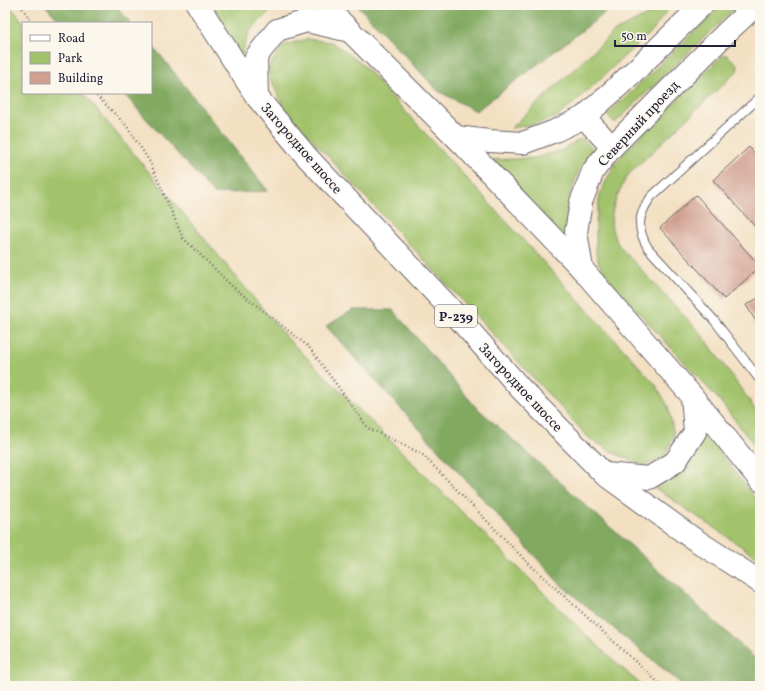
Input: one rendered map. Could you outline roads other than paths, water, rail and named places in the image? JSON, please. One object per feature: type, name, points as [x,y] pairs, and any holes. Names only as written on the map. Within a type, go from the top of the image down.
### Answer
[{"type":"main road","name":"Загородное шоссе","points":[[198,5],[257,97],[313,163],[444,302],[521,389],[604,474],[692,537],[760,582]]},
{"type":"main road","points":[[324,5],[456,137],[582,270],[692,396],[760,480]]},
{"type":"main road","points":[[456,137],[489,142],[523,142],[555,131],[584,117],[613,92],[702,5]]},
{"type":"main road","name":"Северный проезд","points":[[582,270],[576,232],[581,202],[593,171],[612,147],[756,5]]},
{"type":"main road","points":[[257,97],[256,57],[277,30],[308,21],[350,31]]},
{"type":"main road","points":[[584,117],[612,147]]},
{"type":"main road","points":[[604,474],[649,478],[675,462],[695,432],[692,396]]},
{"type":"lane","points":[[760,97],[651,197],[644,206],[639,224],[644,241],[648,248],[714,320],[760,380]]}]
